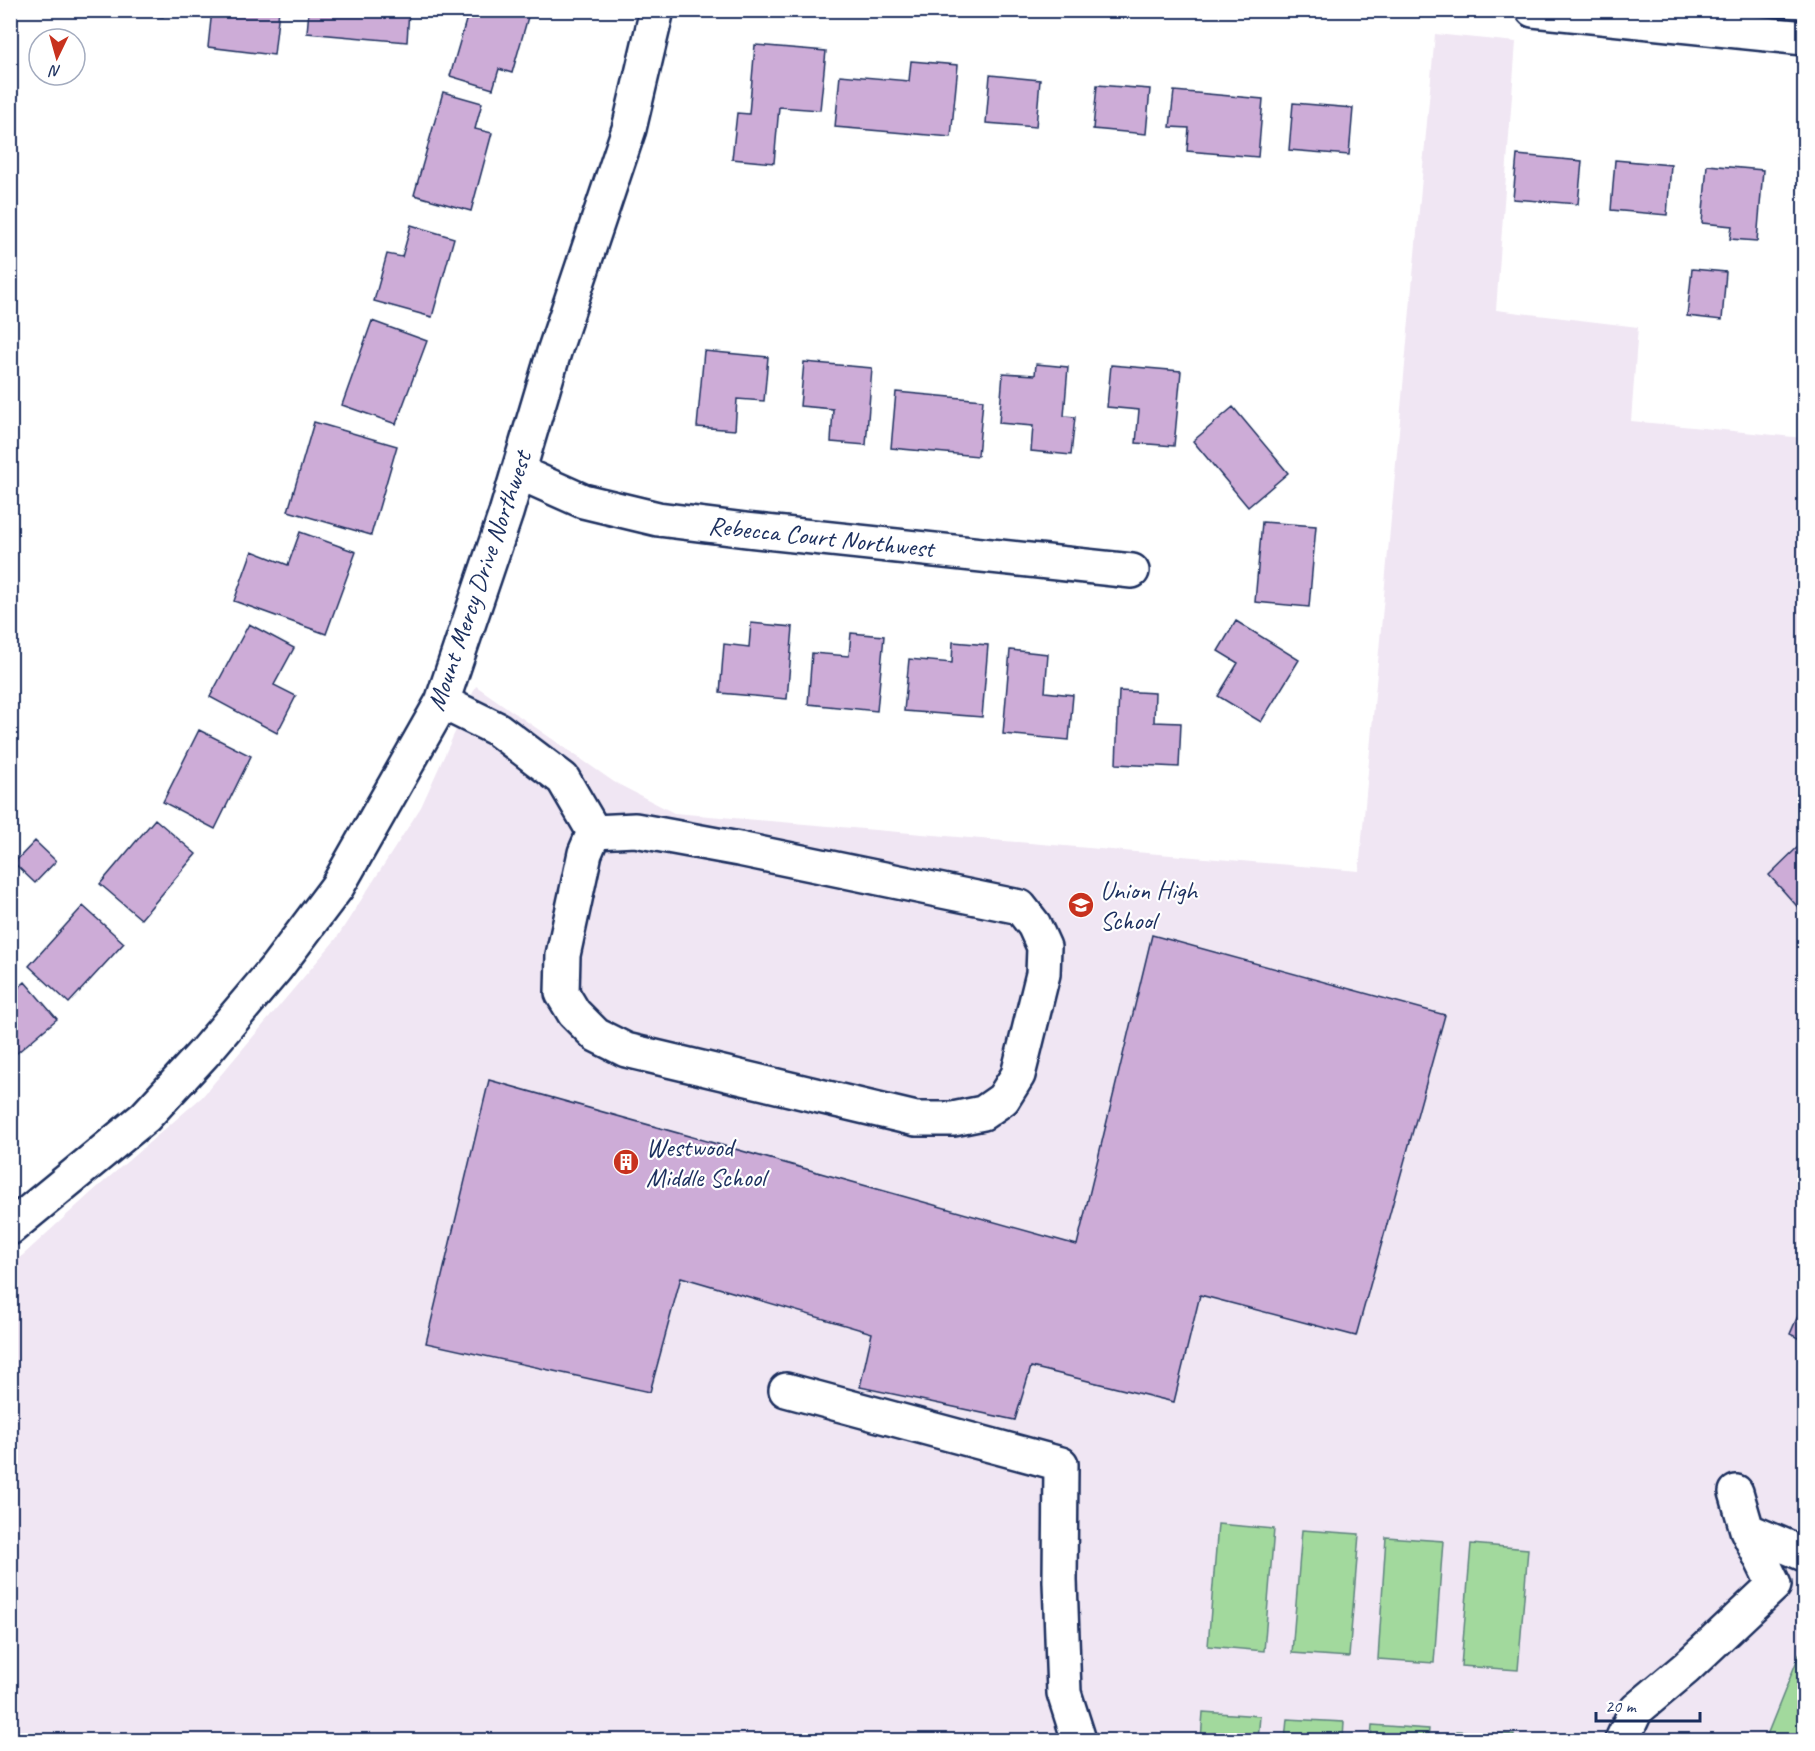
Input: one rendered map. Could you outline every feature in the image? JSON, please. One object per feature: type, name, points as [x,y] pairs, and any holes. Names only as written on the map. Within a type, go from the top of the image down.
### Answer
[{"type":"street","name":"Mount Mercy Drive Northwest","points":[[10,1228],[145,1116],[204,1053],[276,968],[337,887],[442,702],[518,472],[554,352],[629,129],[657,10]]},
{"type":"street","points":[[1533,10],[1804,38]]},
{"type":"street","name":"Rebecca Court Northwest","points":[[518,472],[583,501],[658,519],[1132,571]]},
{"type":"street","points":[[442,702],[496,729],[563,779],[594,831]]},
{"type":"street","points":[[635,830],[1020,907],[1034,925],[1044,947],[1043,974],[1018,1075],[1003,1099],[983,1113],[952,1119],[916,1119],[626,1050],[596,1035],[574,1014],[562,993],[563,954],[585,853],[594,831],[635,830]]},
{"type":"street","points":[[786,1390],[1061,1464],[1060,1581],[1064,1693],[1080,1740]]},
{"type":"street","points":[[1622,1740],[1636,1710],[1686,1668],[1774,1585],[1747,1530],[1736,1492]]},
{"type":"street","points":[[1747,1530],[1804,1554]]},
{"type":"shaded area","name":"Union High School","points":[[1435,34],[1516,42],[1496,310],[1638,327],[1631,421],[1804,438],[1804,1740],[11,1740],[11,1266],[202,1097],[336,939],[421,807],[476,686],[614,782],[674,813],[1359,871]]},
{"type":"green space","points":[[1218,1524],[1274,1529],[1264,1651],[1208,1646]]},
{"type":"green space","points":[[1302,1530],[1359,1534],[1349,1657],[1292,1653]]},
{"type":"green space","points":[[1386,1537],[1443,1541],[1434,1663],[1378,1659]]},
{"type":"green space","points":[[1471,1544],[1528,1549],[1518,1670],[1461,1666]]},
{"type":"green space","points":[[1804,1643],[1804,1740],[1765,1740]]},
{"type":"green space","points":[[1203,1712],[1260,1716],[1258,1740],[1201,1740]]},
{"type":"green space","points":[[1287,1719],[1344,1722],[1343,1740],[1285,1740]]},
{"type":"green space","points":[[1372,1725],[1429,1729],[1428,1740],[1371,1740]]},
{"type":"green space","points":[[1457,1731],[1514,1735],[1513,1740],[1456,1740]]},
{"type":"building","points":[[102,10],[163,10],[163,17],[102,12]]},
{"type":"building","points":[[212,10],[279,10],[274,55],[208,47]]},
{"type":"building","points":[[309,10],[409,10],[407,42],[307,33]]},
{"type":"building","points":[[469,10],[530,10],[512,73],[499,69],[493,89],[450,76]]},
{"type":"building","points":[[755,45],[826,51],[820,110],[779,107],[774,163],[732,159],[737,113],[749,114]]},
{"type":"building","points":[[911,61],[958,65],[951,137],[835,127],[840,75],[909,81]]},
{"type":"building","points":[[990,75],[1040,80],[1036,127],[986,123]]},
{"type":"building","points":[[1097,85],[1150,89],[1146,134],[1093,129]]},
{"type":"building","points":[[1174,91],[1263,99],[1258,157],[1187,151],[1189,128],[1170,127]]},
{"type":"building","points":[[443,92],[482,103],[475,129],[492,133],[471,211],[414,195]]},
{"type":"building","points":[[1293,103],[1353,108],[1349,155],[1289,150]]},
{"type":"building","points":[[1517,155],[1582,161],[1578,204],[1513,199]]},
{"type":"building","points":[[1615,160],[1671,165],[1667,215],[1611,210]]},
{"type":"building","points":[[1707,165],[1763,170],[1757,241],[1730,239],[1732,226],[1702,223]]},
{"type":"building","points":[[411,225],[454,238],[432,317],[374,301],[387,254],[402,257]]},
{"type":"building","points":[[1692,269],[1726,272],[1722,320],[1687,316]]},
{"type":"building","points":[[372,321],[427,341],[396,424],[342,405]]},
{"type":"building","points":[[704,351],[768,357],[764,401],[737,399],[735,430],[697,427]]},
{"type":"building","points":[[804,362],[872,368],[866,445],[831,442],[833,409],[800,406]]},
{"type":"building","points":[[1036,364],[1068,367],[1064,416],[1075,417],[1071,455],[1031,451],[1033,426],[999,423],[1003,373],[1035,375]]},
{"type":"building","points":[[1111,365],[1181,371],[1174,446],[1136,443],[1139,410],[1107,407]]},
{"type":"building","points":[[896,392],[983,400],[978,456],[891,448]]},
{"type":"building","points":[[1233,407],[1288,473],[1248,507],[1193,441]]},
{"type":"building","points":[[314,422],[397,446],[371,535],[288,511]]},
{"type":"building","points":[[1262,522],[1316,526],[1309,607],[1255,602]]},
{"type":"building","points":[[300,532],[356,552],[326,634],[234,601],[252,551],[288,565]]},
{"type":"building","points":[[1236,621],[1299,660],[1261,722],[1218,696],[1238,663],[1218,651]]},
{"type":"building","points":[[751,623],[793,627],[787,699],[720,693],[724,644],[749,647]]},
{"type":"building","points":[[249,624],[294,648],[274,685],[296,696],[277,733],[210,697]]},
{"type":"building","points":[[851,633],[884,636],[877,711],[808,704],[812,653],[849,656]]},
{"type":"building","points":[[953,642],[988,645],[982,717],[904,711],[909,659],[952,663]]},
{"type":"building","points":[[1010,650],[1048,654],[1045,692],[1073,695],[1069,740],[1003,734]]},
{"type":"building","points":[[1119,691],[1155,693],[1154,722],[1181,723],[1179,767],[1116,764]]},
{"type":"building","points":[[199,730],[251,756],[215,829],[163,802]]},
{"type":"building","points":[[155,819],[196,854],[141,919],[100,884]]},
{"type":"building","points":[[35,841],[56,861],[35,883],[14,863]]},
{"type":"building","points":[[1804,841],[1804,914],[1769,875]]},
{"type":"building","points":[[83,906],[124,943],[69,1003],[29,966]]},
{"type":"building","name":"Westwood Middle School","points":[[1152,935],[1445,1015],[1356,1336],[1200,1295],[1174,1402],[1031,1367],[1015,1420],[860,1387],[872,1333],[681,1277],[650,1392],[426,1343],[489,1080],[1077,1245]]},
{"type":"building","points":[[25,982],[57,1019],[10,1059],[10,995]]},
{"type":"building","points":[[1804,1302],[1804,1341],[1790,1334]]},
{"type":"place","name":"Union High School","points":[[1081,905]]},
{"type":"place","name":"Westwood Middle School","points":[[626,1162]]}]
